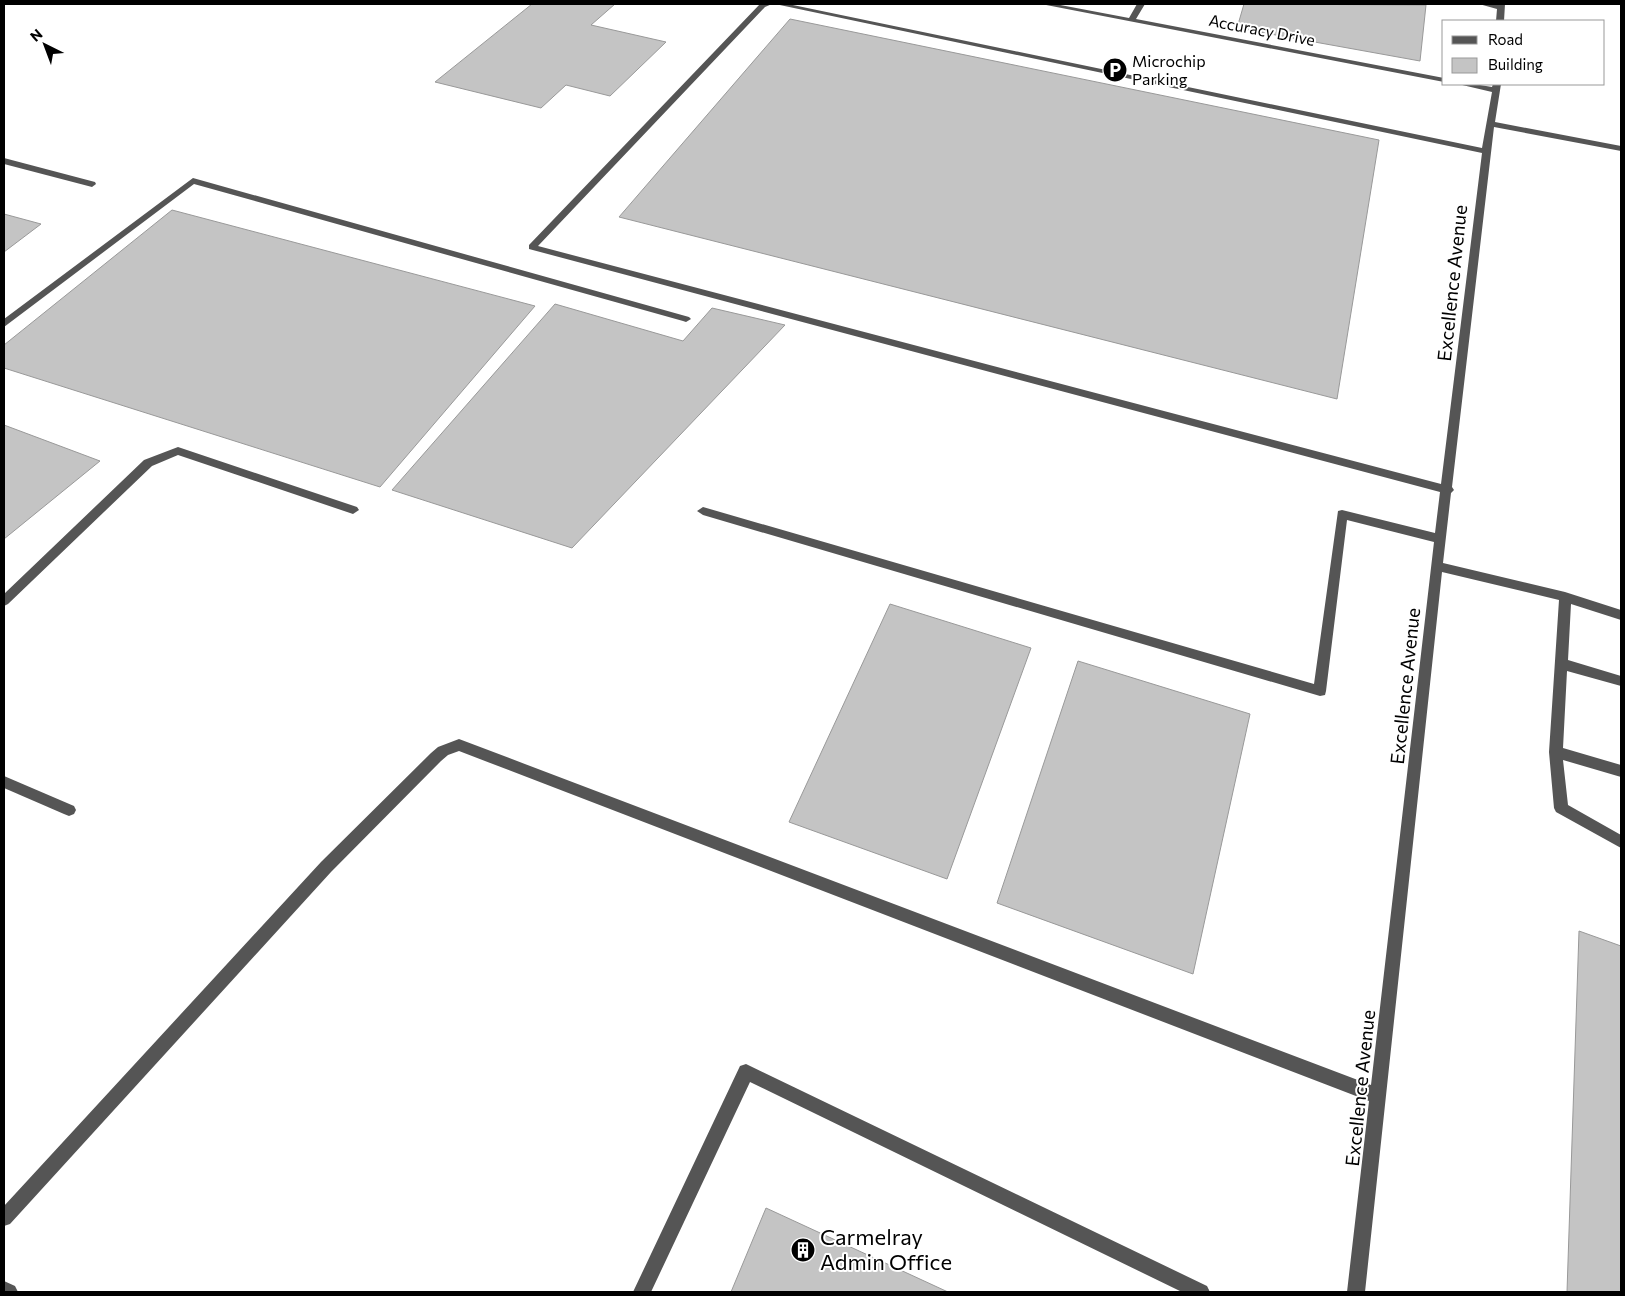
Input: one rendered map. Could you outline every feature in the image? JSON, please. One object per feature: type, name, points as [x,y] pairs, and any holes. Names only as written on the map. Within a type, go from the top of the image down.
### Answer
[{"type":"street","points":[[768,4],[763,5],[532,247],[1448,490]]},
{"type":"street","points":[[779,4],[1486,152]]},
{"type":"street","name":"Accuracy Drive","points":[[1045,4],[1442,80]]},
{"type":"street","points":[[1132,20],[1141,4]]},
{"type":"street","points":[[1483,4],[1500,5],[1500,20]]},
{"type":"street","points":[[1474,85],[1497,87]]},
{"type":"street","name":"Excellence Avenue","points":[[1356,1292],[1440,539],[1448,490],[1486,152],[1497,87]]},
{"type":"street","points":[[1490,124],[1621,148]]},
{"type":"street","points":[[4,161],[92,184]]},
{"type":"street","points":[[4,324],[193,181],[686,319]]},
{"type":"street","points":[[4,601],[148,464],[178,451],[353,510]]},
{"type":"street","points":[[703,511],[1320,691],[1342,514],[1440,539]]},
{"type":"street","points":[[1437,566],[1565,597],[1621,615]]},
{"type":"street","points":[[1565,597],[1556,752],[1562,808],[1621,842]]},
{"type":"street","points":[[1562,664],[1621,681]]},
{"type":"street","points":[[4,1218],[326,867],[436,757],[443,751],[458,746],[1378,1096]]},
{"type":"street","points":[[1556,752],[1621,771]]},
{"type":"street","points":[[4,782],[69,810]]},
{"type":"street","points":[[642,1292],[746,1072],[1201,1292]]},
{"type":"street","points":[[4,1290],[9,1292]]},
{"type":"building","points":[[532,4],[615,4],[591,25],[666,42],[610,96],[566,85],[541,108],[435,82]]},
{"type":"building","points":[[1244,4],[1426,5],[1420,61],[1237,28]]},
{"type":"building","points":[[790,19],[1379,140],[1337,399],[619,217]]},
{"type":"building","points":[[172,210],[535,306],[380,487],[4,368],[4,345]]},
{"type":"building","points":[[4,214],[41,224],[4,252]]},
{"type":"building","points":[[555,304],[683,341],[712,308],[785,325],[572,548],[392,490]]},
{"type":"building","points":[[4,425],[100,461],[4,539]]},
{"type":"building","points":[[890,604],[1031,648],[947,879],[789,822]]},
{"type":"building","points":[[1078,661],[1250,714],[1193,974],[997,903]]},
{"type":"building","points":[[1579,931],[1621,946],[1621,1292],[1567,1292]]},
{"type":"building","name":"Carmelray Admin Office","points":[[766,1208],[948,1292],[731,1292]]},
{"type":"place","name":"Microchip Parking","points":[[1115,70]]},
{"type":"place","name":"Carmelray Admin Office","points":[[803,1250]]}]
